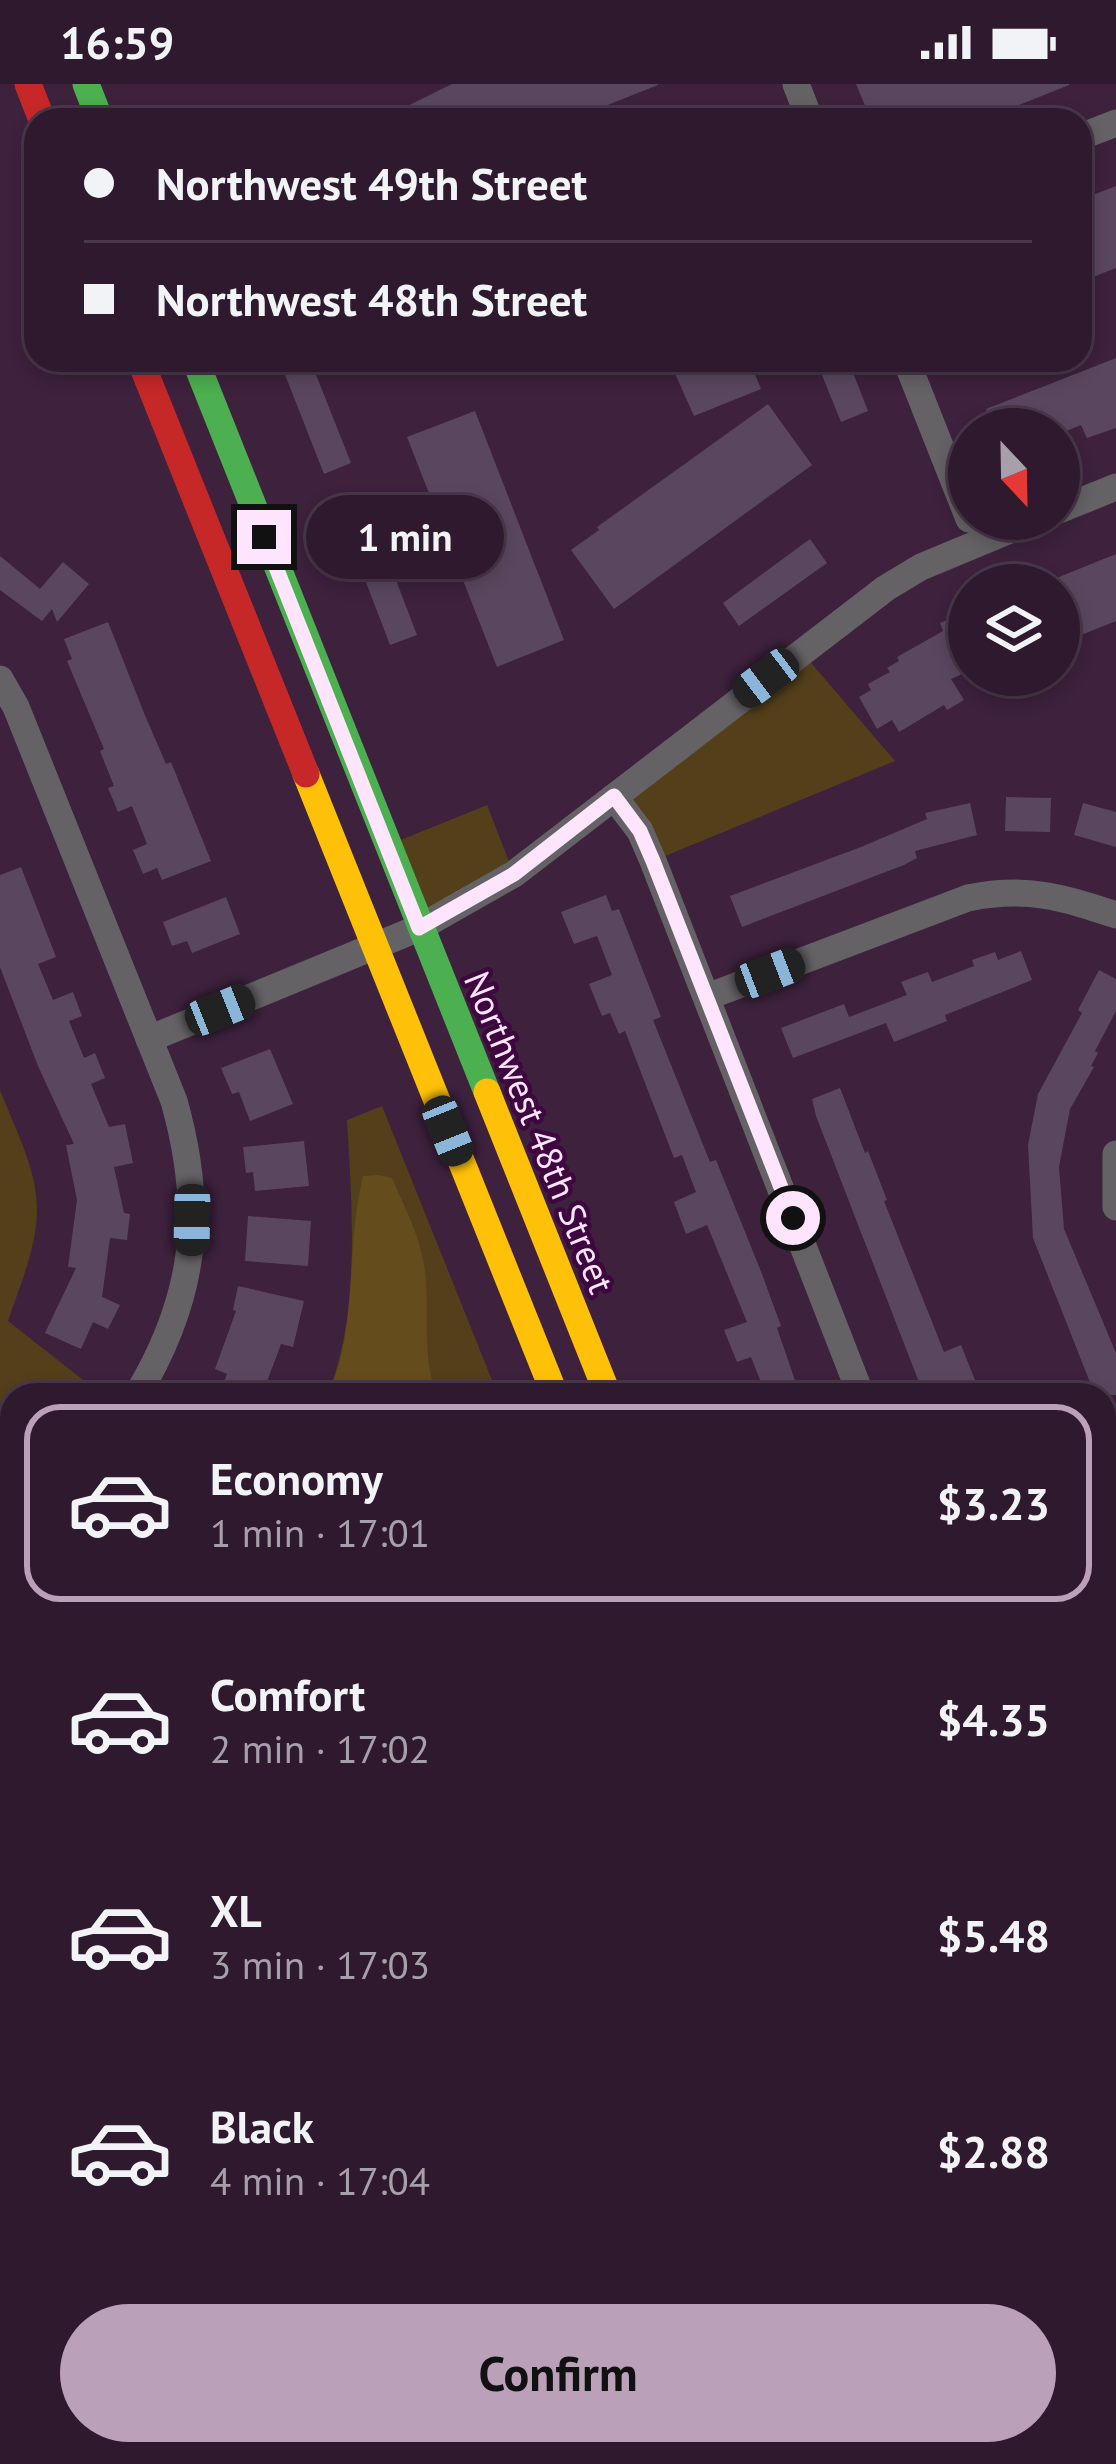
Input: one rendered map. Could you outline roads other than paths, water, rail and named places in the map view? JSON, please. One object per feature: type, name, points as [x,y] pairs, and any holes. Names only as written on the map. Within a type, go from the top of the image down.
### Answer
[{"type":"main road","points":[[145,372],[550,1383]]},
{"type":"main road","name":"Northwest 48th Street","points":[[200,372],[603,1383]]},
{"type":"street","points":[[910,372],[948,467]]},
{"type":"street","points":[[1080,502],[1116,487]]},
{"type":"street","points":[[149,1039],[419,928],[514,874],[886,588],[955,540]]},
{"type":"street","points":[[0,679],[16,707],[175,1101],[186,1144],[193,1195],[191,1246],[175,1320],[142,1383]]},
{"type":"street","points":[[614,796],[640,831],[856,1383]]},
{"type":"street","points":[[707,997],[968,898],[1026,891],[1055,895],[1116,915]]},
{"type":"street","points":[[1116,1154],[1116,1207]]}]
